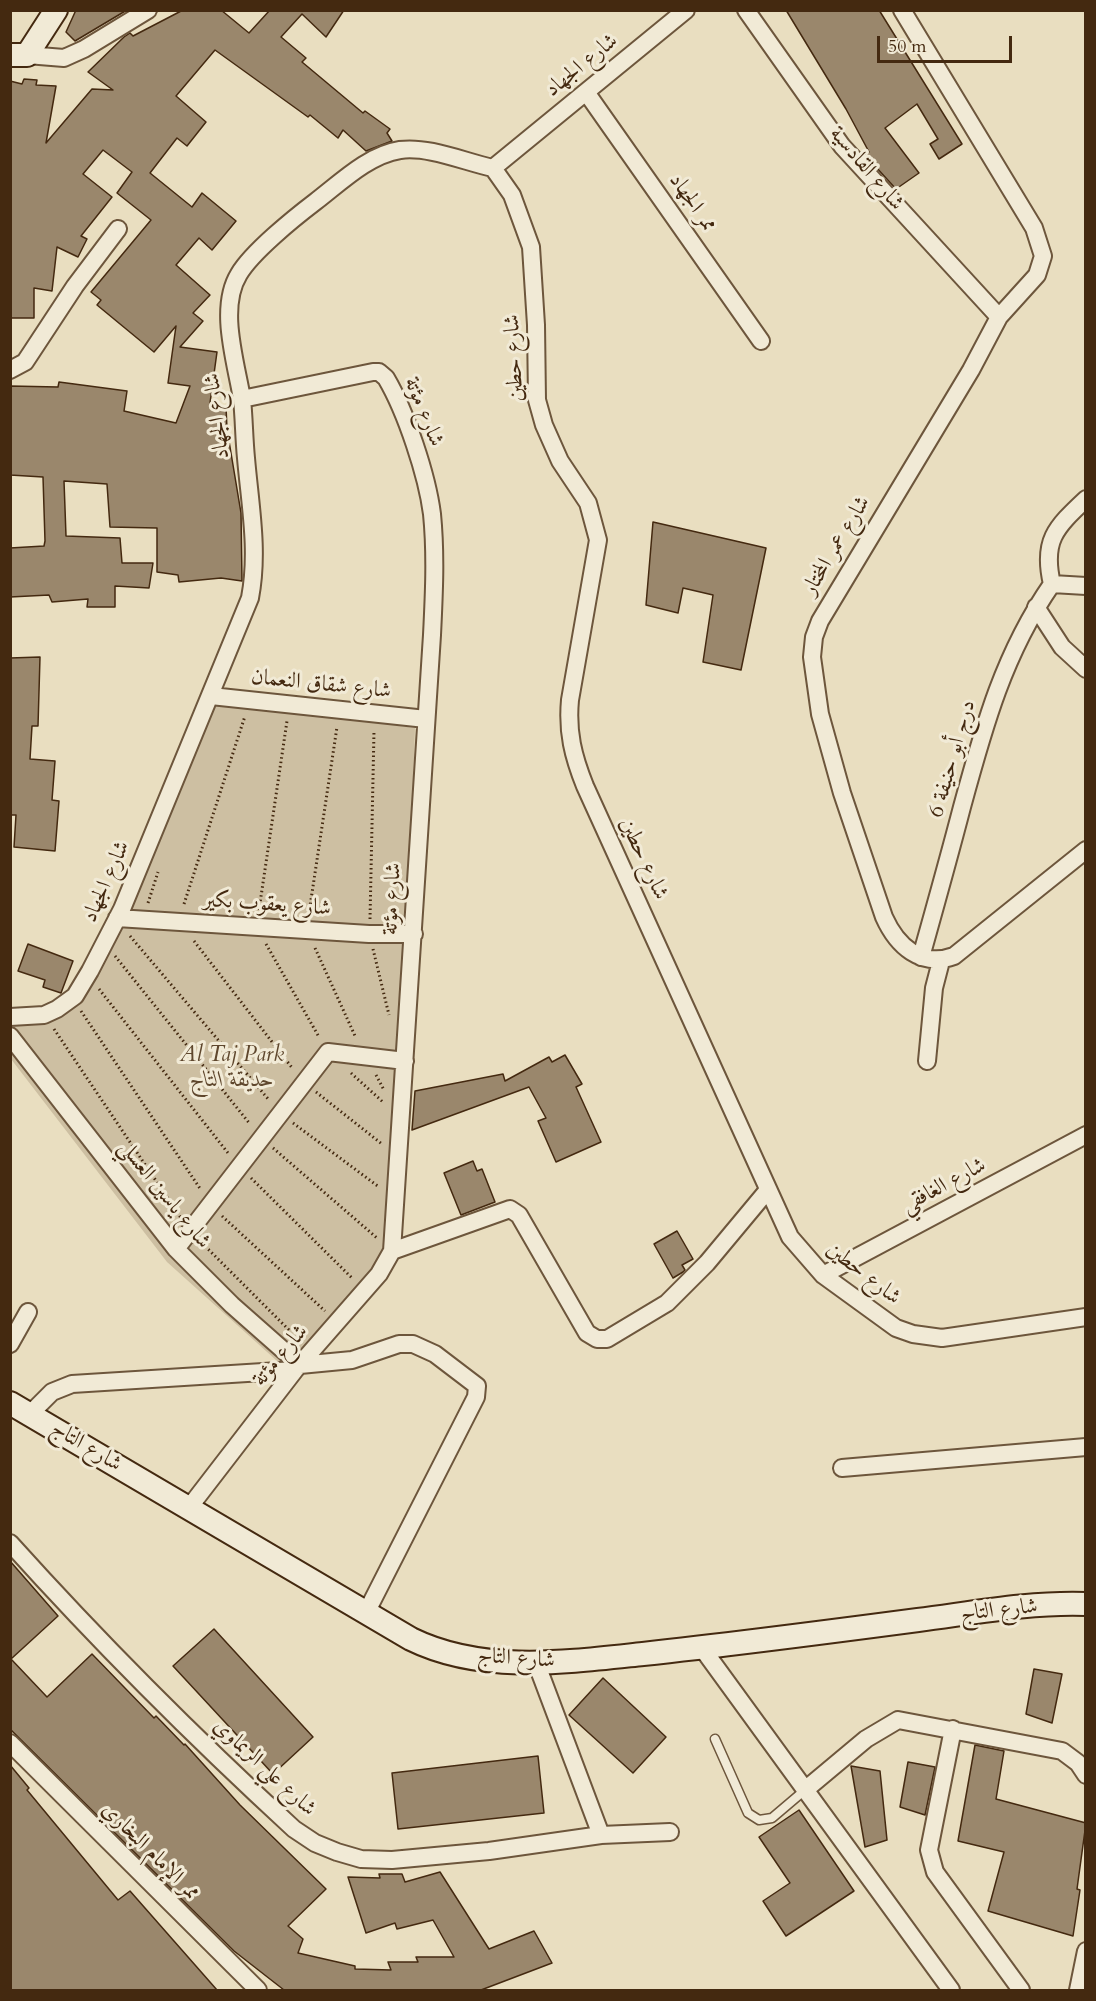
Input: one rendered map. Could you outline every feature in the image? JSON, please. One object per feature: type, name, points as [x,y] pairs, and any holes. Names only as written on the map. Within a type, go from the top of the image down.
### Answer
[{"type":"street","points":[[19,55],[56,10]]},
{"type":"street","points":[[19,55],[64,57],[84,49],[148,10]]},
{"type":"street","name":"شارع الجهاد","points":[[10,1017],[44,1015],[72,998],[87,975],[117,919],[250,598],[255,572],[242,399],[231,343],[230,295],[238,274],[260,250],[309,206],[378,157],[401,150],[428,152],[494,168],[686,10]]},
{"type":"street","name":"شارع القادسية","points":[[746,10],[842,146],[999,317]]},
{"type":"street","name":"شارع عمر المختار","points":[[902,10],[1040,242],[1043,256],[1037,275],[999,317],[971,370],[837,589],[814,637],[812,657],[820,714],[842,793],[891,932],[903,948],[921,957],[941,960]]},
{"type":"street","name":"ممر الجهاد","points":[[586,92],[761,341]]},
{"type":"street","name":"شارع حطين","points":[[494,168],[512,195],[531,247],[536,325],[537,400],[544,425],[560,461],[588,503],[598,540],[570,700],[567,724],[570,744],[585,786],[767,1191],[790,1237],[824,1275],[896,1328],[914,1334],[942,1338],[1086,1317]]},
{"type":"street","points":[[10,370],[25,362],[75,286],[118,229]]},
{"type":"street","name":"شارع مؤتة","points":[[188,1509],[298,1368],[389,1260],[392,1251],[414,934],[435,570],[432,513],[415,448],[386,378],[379,372],[373,372],[242,399]]},
{"type":"street","points":[[1086,499],[1066,518],[1048,545],[1047,562],[1053,584],[1086,586]]},
{"type":"street","name":"درج أبو حنيفة 6","points":[[921,957],[976,755],[1001,677],[1036,607],[1053,584]]},
{"type":"street","points":[[1036,607],[1062,647],[1086,669]]},
{"type":"street","name":"شارع شقاق النعمان","points":[[211,696],[426,719]]},
{"type":"street","points":[[927,1061],[934,988],[941,960],[954,956],[990,929],[1086,850]]},
{"type":"street","name":"شارع يعقوب بكير","points":[[117,919],[369,934],[414,934]]},
{"type":"street","name":"شارع ياسين العسلي","points":[[10,1036],[176,1249],[298,1368]]},
{"type":"street","points":[[176,1249],[328,1052],[405,1061]]},
{"type":"street","name":"شارع الغافقي","points":[[824,1275],[1086,1135]]},
{"type":"street","points":[[392,1251],[510,1209],[519,1215],[587,1333],[597,1339],[607,1339],[667,1303],[707,1263],[767,1191]]},
{"type":"street","points":[[10,1344],[28,1312]]},
{"type":"street","points":[[20,1409],[72,1384],[298,1368],[352,1360],[399,1344],[413,1344],[435,1354],[477,1386],[476,1397],[366,1613]]},
{"type":"street","name":"شارع التاج","points":[[20,1409],[411,1639],[434,1648],[483,1659],[537,1665],[702,1648],[1002,1609],[1086,1604]]},
{"type":"street","points":[[842,1468],[1086,1447]]},
{"type":"street","name":"شارع علي الريماوي","points":[[10,1543],[74,1615],[137,1678],[285,1821],[315,1843],[361,1860],[392,1860],[489,1851],[601,1835],[670,1832]]},
{"type":"street","points":[[702,1648],[951,1990]]},
{"type":"street","points":[[537,1665],[601,1835]]},
{"type":"street","points":[[806,1790],[885,1726],[898,1720],[1062,1751],[1078,1763],[1086,1775]]},
{"type":"street","points":[[953,1729],[929,1850],[935,1872],[1021,1990]]},
{"type":"street","name":"ممر الإمام البخاري","points":[[10,1743],[258,1990]]},
{"type":"street","points":[[1078,1990],[1086,1952]]},
{"type":"lane","points":[[715,1739],[748,1813],[759,1820],[772,1818],[806,1790]]},
{"type":"path","points":[[250,700],[179,922],[304,1083],[398,1156]]},
{"type":"path","points":[[290,704],[256,927],[328,1052],[401,1118]]},
{"type":"path","points":[[339,710],[307,930],[365,1057],[401,1118]]},
{"type":"path","points":[[375,714],[369,934],[392,1026]]},
{"type":"path","points":[[117,919],[280,1114],[395,1199]]},
{"type":"path","points":[[105,943],[261,1138],[392,1251]]},
{"type":"path","points":[[87,975],[239,1167],[364,1291]]},
{"type":"path","points":[[72,998],[210,1205],[338,1322]]},
{"type":"path","points":[[44,1015],[190,1232],[312,1353]]},
{"type":"green space","name":"Al Taj Park حديقة التاج","points":[[208,698],[415,728],[408,937],[389,1254],[286,1369],[167,1262],[11,1059],[11,1020],[76,1003]]},
{"type":"building","points":[[76,10],[127,10],[75,41],[66,32]]},
{"type":"building","points":[[183,10],[221,10],[249,33],[270,10],[344,10],[326,37],[302,14],[281,37],[306,58],[302,62],[363,113],[365,111],[390,129],[387,133],[392,141],[366,151],[343,130],[338,138],[310,115],[308,117],[215,50],[176,96],[206,122],[187,146],[177,138],[150,173],[192,207],[202,193],[236,221],[212,250],[199,238],[176,265],[210,295],[193,313],[203,321],[180,347],[217,352],[210,403],[226,407],[227,429],[241,513],[242,581],[221,578],[179,582],[178,575],[157,572],[157,528],[110,527],[107,484],[64,481],[66,536],[120,538],[122,563],[153,563],[149,588],[115,586],[115,607],[87,607],[88,599],[52,602],[49,595],[10,597],[10,548],[44,546],[45,541],[43,477],[10,475],[10,386],[58,387],[59,382],[127,391],[124,411],[176,423],[190,386],[168,383],[176,326],[154,352],[97,305],[101,300],[91,292],[151,220],[117,193],[132,172],[103,150],[83,174],[112,197],[81,236],[87,239],[78,257],[57,247],[52,291],[34,288],[34,318],[10,318],[10,81],[22,84],[24,79],[37,80],[36,85],[56,86],[46,143],[92,89],[113,90],[88,72],[124,37],[130,33],[133,36]]},
{"type":"building","points":[[786,10],[879,10],[962,144],[939,159],[930,144],[938,139],[917,104],[885,128],[919,173],[896,189],[865,155],[869,152],[846,109]]},
{"type":"building","points":[[653,522],[766,548],[741,670],[703,662],[713,595],[683,588],[678,613],[646,605]]},
{"type":"building","points":[[40,657],[38,726],[32,726],[30,759],[55,761],[52,800],[59,801],[55,851],[14,847],[16,815],[10,815],[10,658]]},
{"type":"building","points":[[28,944],[73,961],[61,993],[43,987],[45,980],[18,971]]},
{"type":"building","points":[[565,1055],[582,1084],[576,1087],[601,1142],[556,1162],[538,1121],[546,1118],[529,1087],[412,1130],[415,1091],[503,1074],[505,1081],[549,1057],[552,1062]]},
{"type":"building","points":[[473,1161],[477,1171],[482,1169],[495,1202],[461,1215],[444,1173]]},
{"type":"building","points":[[677,1231],[693,1259],[682,1265],[685,1270],[673,1278],[654,1244]]},
{"type":"building","points":[[10,1561],[58,1616],[11,1659],[47,1697],[92,1654],[154,1718],[156,1716],[185,1744],[240,1805],[326,1889],[288,1926],[303,1939],[298,1953],[355,1966],[355,1969],[391,1970],[388,1962],[418,1962],[416,1957],[454,1957],[433,1920],[397,1929],[395,1923],[366,1933],[348,1877],[380,1878],[379,1874],[402,1874],[405,1882],[440,1872],[489,1949],[534,1931],[552,1963],[481,1990],[284,1990],[234,1951],[10,1729]]},
{"type":"building","points":[[214,1629],[313,1737],[273,1774],[173,1666]]},
{"type":"building","points":[[1034,1669],[1062,1674],[1052,1723],[1026,1714]]},
{"type":"building","points":[[603,1678],[666,1737],[633,1773],[569,1715]]},
{"type":"building","points":[[975,1745],[1004,1751],[996,1799],[1086,1823],[1073,1936],[988,1911],[1004,1852],[958,1841]]},
{"type":"building","points":[[538,1756],[544,1813],[398,1829],[392,1773]]},
{"type":"building","points":[[908,1762],[935,1767],[925,1815],[900,1807]]},
{"type":"building","points":[[10,1765],[29,1788],[27,1790],[118,1900],[130,1891],[217,1990],[10,1990]]},
{"type":"building","points":[[851,1766],[880,1771],[887,1840],[865,1847]]},
{"type":"building","points":[[799,1810],[854,1891],[786,1936],[763,1901],[790,1883],[759,1837]]}]
